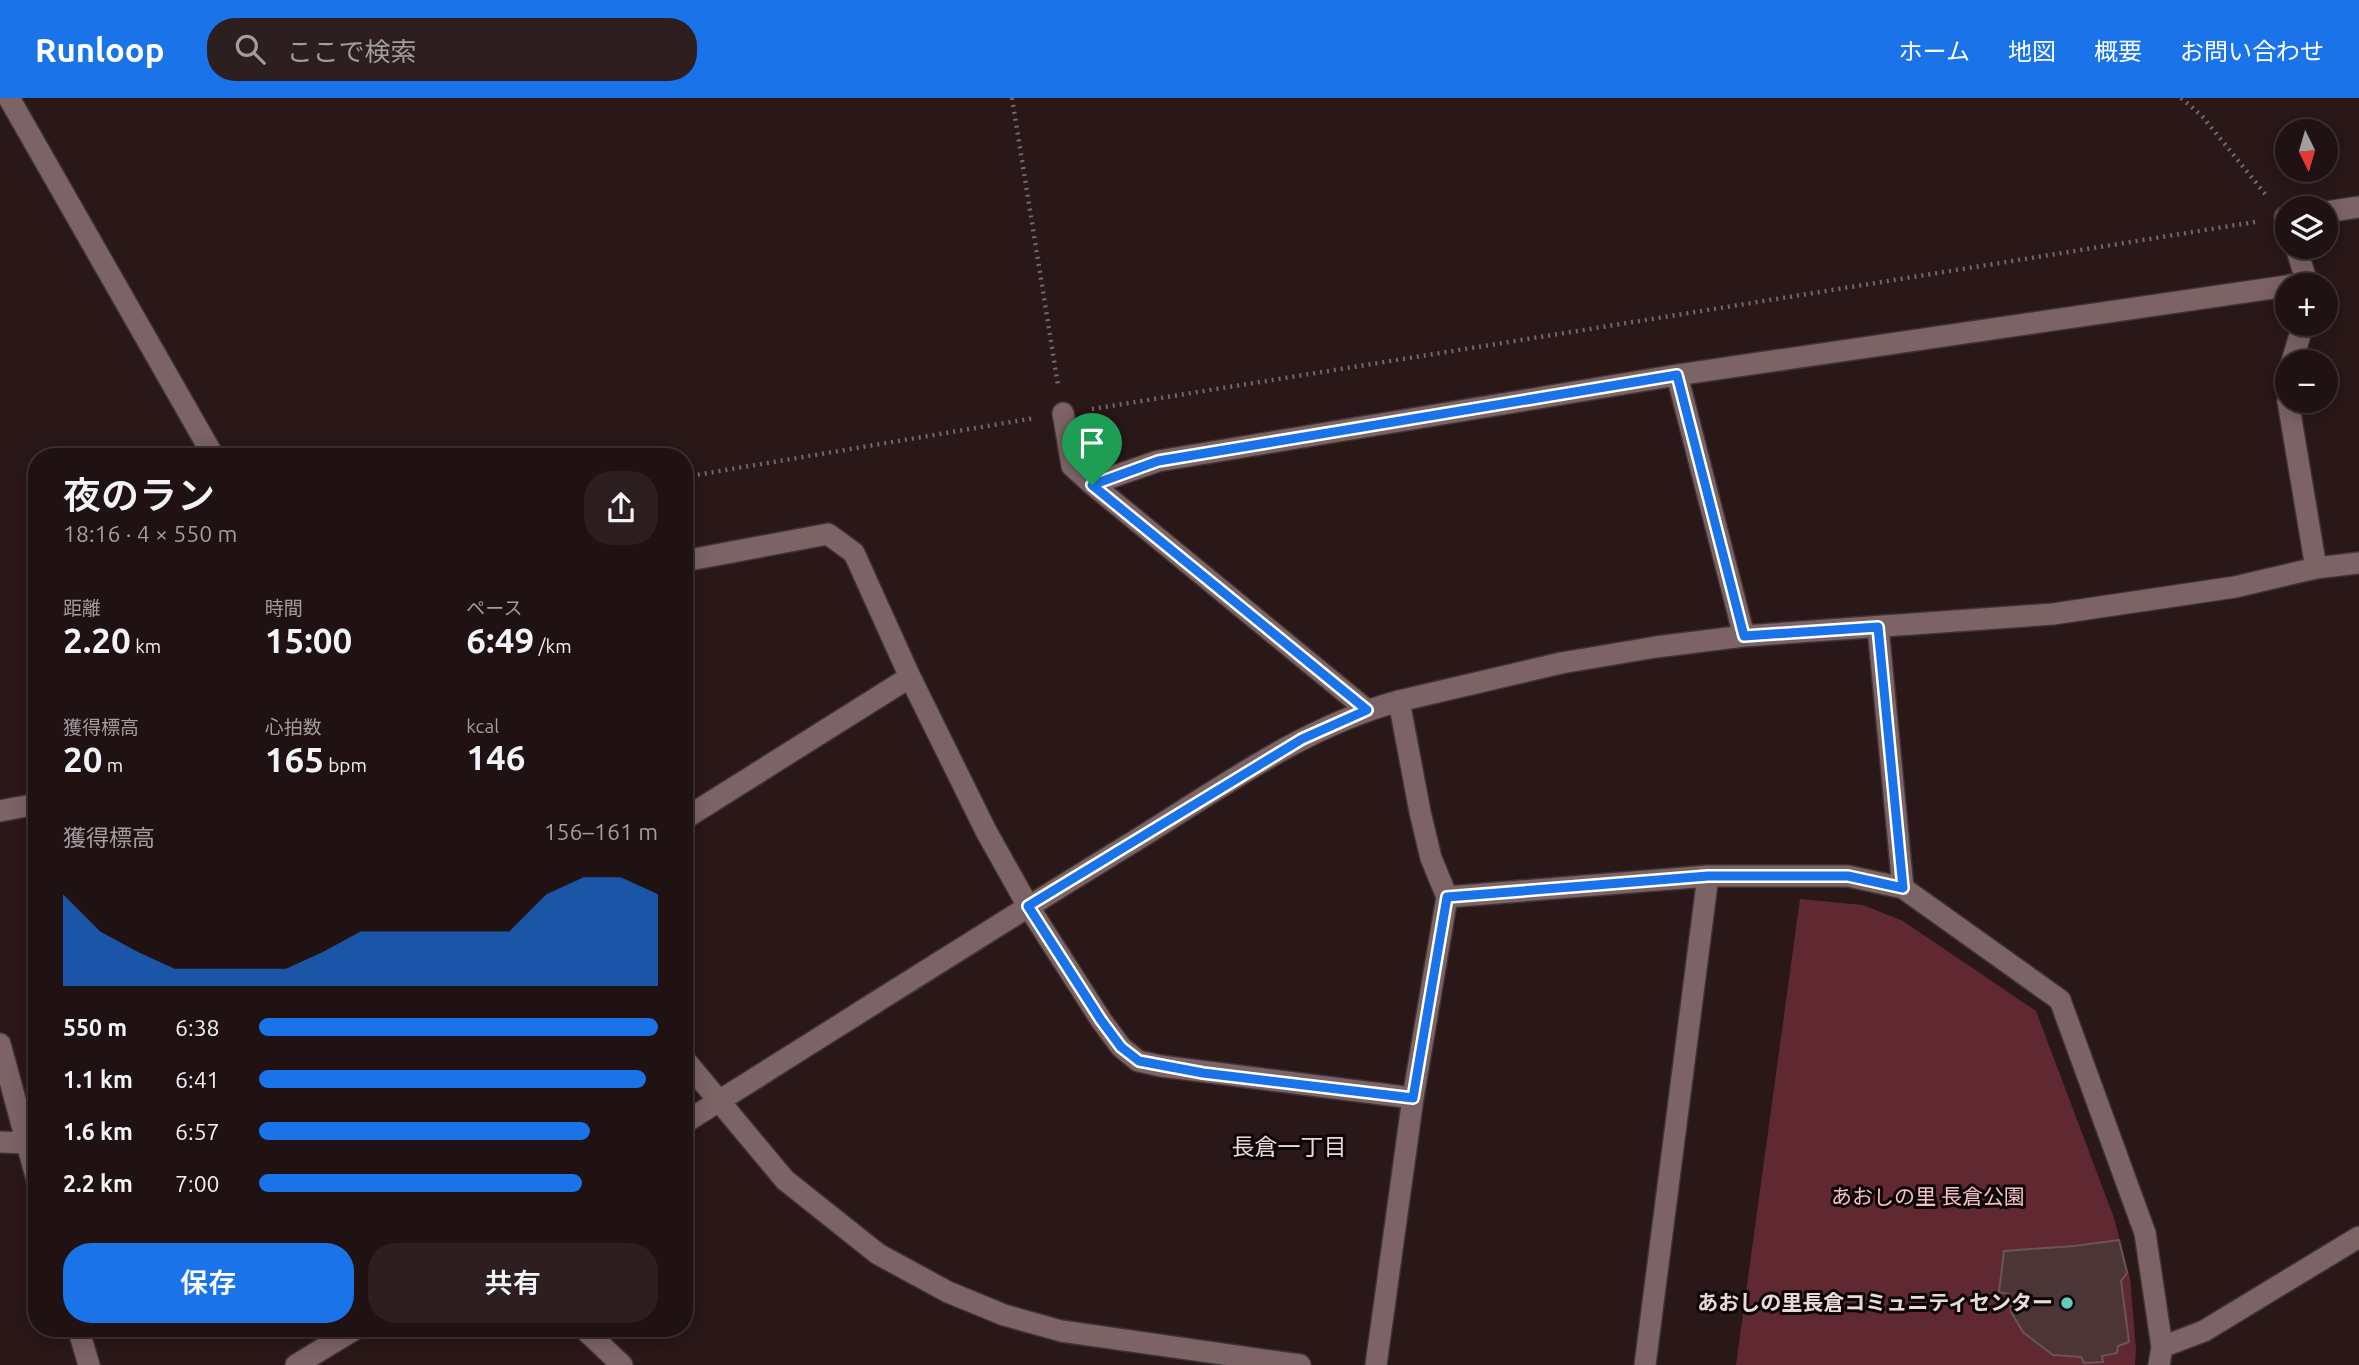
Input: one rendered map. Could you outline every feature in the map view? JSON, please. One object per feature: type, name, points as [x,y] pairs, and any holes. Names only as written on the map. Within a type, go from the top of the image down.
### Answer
[{"type":"street","points":[[9,98],[209,448]]},
{"type":"street","points":[[2338,210],[2359,207]]},
{"type":"street","points":[[1092,485],[1158,461],[1677,375],[2275,288]]},
{"type":"street","points":[[1677,375],[1744,636]]},
{"type":"street","points":[[2290,413],[2316,568]]},
{"type":"street","points":[[1063,414],[1072,466],[1367,710]]},
{"type":"street","points":[[693,559],[828,534],[854,553],[910,677],[986,831],[1028,906],[1101,1020],[1121,1047],[1139,1061],[1203,1073],[1413,1098]]},
{"type":"street","points":[[693,1117],[1028,906],[1302,739],[1367,710],[1561,663],[1744,636],[2053,614],[2235,587],[2316,568],[2359,563]]},
{"type":"street","points":[[1878,627],[1903,888]]},
{"type":"street","points":[[693,813],[910,677]]},
{"type":"street","points":[[1376,1365],[1413,1098],[1447,897],[1432,858],[1420,812],[1399,701]]},
{"type":"street","points":[[0,811],[28,806]]},
{"type":"street","points":[[1644,1365],[1708,876]]},
{"type":"street","points":[[1447,897],[1708,876],[1848,876],[1903,888],[2060,1000],[2145,1234],[2160,1356],[2359,1237]]},
{"type":"street","points":[[0,1044],[28,1130]]},
{"type":"street","points":[[693,1069],[785,1180],[878,1254],[947,1292],[1004,1315],[1061,1331],[1300,1365]]},
{"type":"street","points":[[0,1142],[28,1142]]},
{"type":"street","points":[[81,1337],[89,1365]]},
{"type":"street","points":[[296,1365],[342,1337]]},
{"type":"street","points":[[592,1337],[622,1365]]},
{"type":"path","points":[[1012,98],[1063,414]]},
{"type":"path","points":[[2181,98],[2202,116],[2275,206]]},
{"type":"path","points":[[693,476],[2275,221]]},
{"type":"green space","name":"あおしの里 長倉公園","points":[[1800,899],[1863,905],[1903,921],[2036,1011],[2114,1218],[2130,1278],[2135,1365],[1736,1365]]},
{"type":"building","name":"あおしの里長倉コミュニティセンター","points":[[2119,1240],[2127,1273],[2121,1281],[2129,1342],[2118,1346],[2117,1353],[2102,1356],[2103,1362],[2084,1363],[2081,1357],[2053,1355],[2023,1332],[2011,1312],[2009,1294],[1999,1292],[2004,1251]]},
{"type":"place","name":"あおしの里長倉コミュニティセンター","points":[[2067,1303]]},
{"type":"district","name":"長倉一丁目","points":[[1289,1147]]},
{"type":"route","points":[[1677,375],[1744,636],[1878,627],[1903,888],[1848,876],[1708,876],[1447,897],[1413,1098],[1203,1073],[1139,1061],[1121,1047],[1101,1020],[1028,906],[1302,739],[1367,710],[1092,485],[1158,461],[1677,375]]}]
